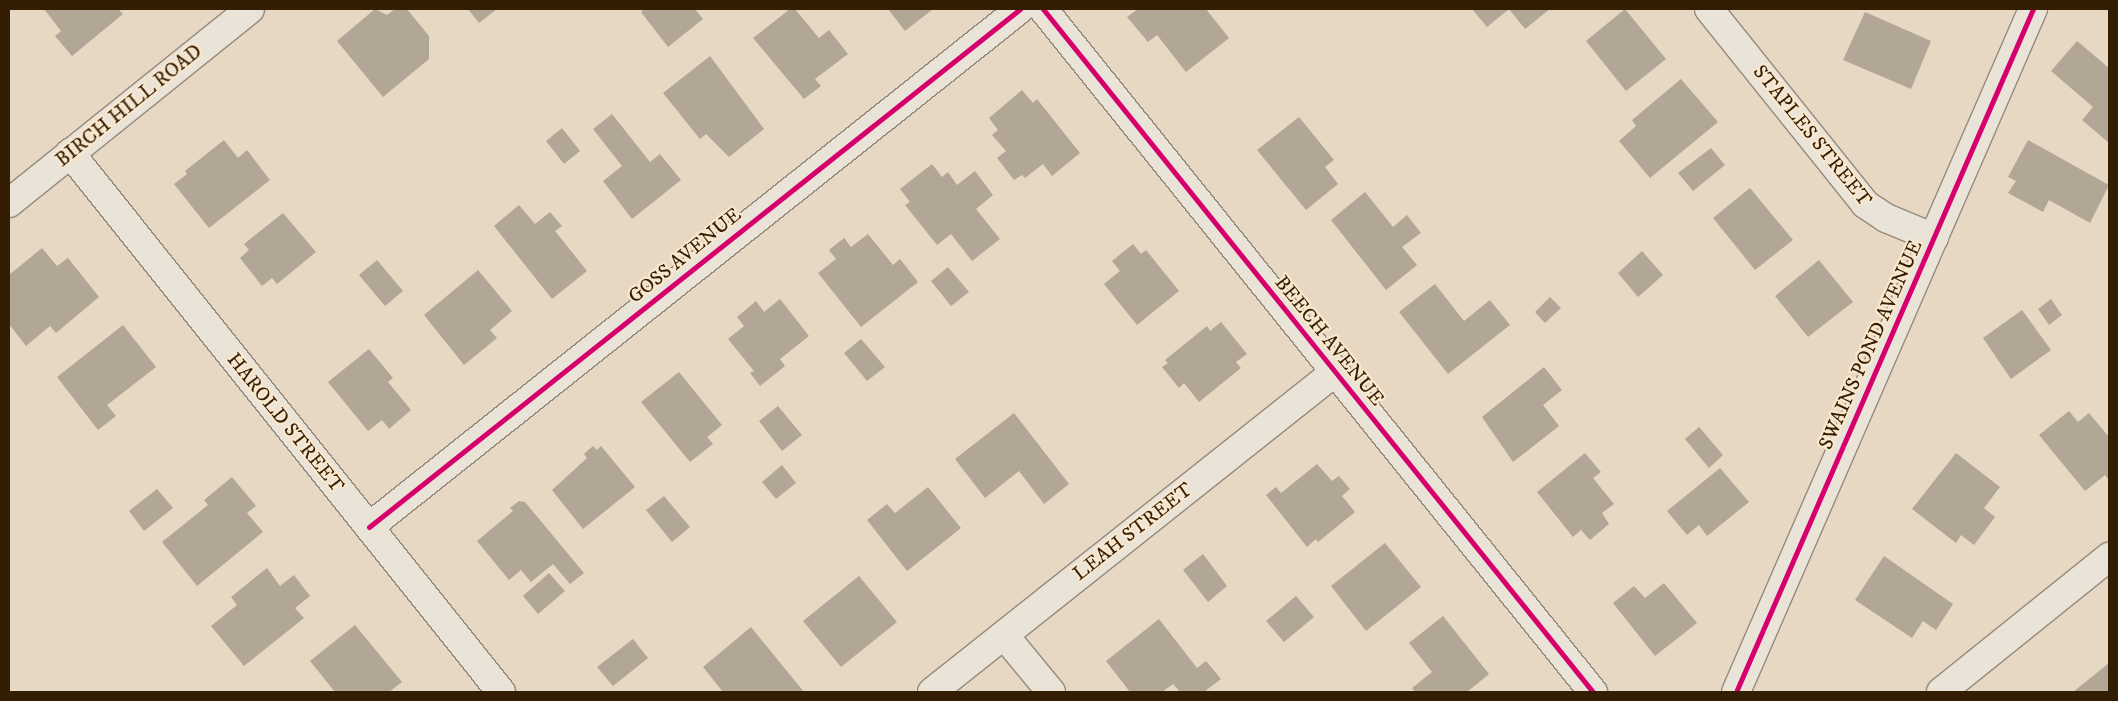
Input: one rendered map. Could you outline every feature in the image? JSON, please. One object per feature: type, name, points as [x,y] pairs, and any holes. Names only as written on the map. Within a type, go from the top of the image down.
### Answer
[{"type":"street","name":"BIRCH HILL ROAD","points":[[9,203],[250,9]]},
{"type":"street","name":"GOSS AVENUE","points":[[369,527],[1020,9]]},
{"type":"street","name":"BEECH AVENUE","points":[[1043,9],[1592,692]]},
{"type":"street","name":"STAPLES STREET","points":[[1709,9],[1865,204],[1886,218],[1934,238]]},
{"type":"street","name":"SWAINS POND AVENUE","points":[[1736,692],[2032,9]]},
{"type":"street","name":"HAROLD STREET","points":[[70,153],[501,692]]},
{"type":"street","name":"LEAH STREET","points":[[932,692],[1335,372]]},
{"type":"street","points":[[1940,692],[2109,557]]},
{"type":"street","points":[[1004,634],[1051,692]]},
{"type":"building","points":[[44,9],[118,9],[123,14],[72,56],[55,36],[61,31]]},
{"type":"building","points":[[375,9],[387,15],[395,9],[407,9],[429,36],[429,59],[383,97],[337,41]]},
{"type":"building","points":[[468,9],[497,9],[479,23]]},
{"type":"building","points":[[644,9],[695,9],[703,19],[668,47],[641,12]]},
{"type":"building","points":[[790,9],[795,9],[819,38],[829,30],[848,54],[815,79],[821,86],[804,99],[753,38]]},
{"type":"building","points":[[888,9],[933,9],[905,31]]},
{"type":"building","points":[[1138,9],[1206,9],[1229,38],[1186,72],[1157,35],[1148,42],[1127,17]]},
{"type":"building","points":[[1472,9],[1509,9],[1487,27]]},
{"type":"building","points":[[1509,9],[1550,9],[1525,29]]},
{"type":"building","points":[[1625,9],[1666,59],[1626,91],[1586,41]]},
{"type":"building","points":[[1865,12],[1931,41],[1911,89],[1843,60]]},
{"type":"building","points":[[2077,41],[2109,68],[2109,143],[2082,120],[2093,107],[2051,71]]},
{"type":"building","points":[[710,56],[764,129],[729,157],[706,134],[700,139],[663,93]]},
{"type":"building","points":[[1681,79],[1718,122],[1650,178],[1619,141],[1636,126],[1632,120]]},
{"type":"building","points":[[1022,90],[1033,103],[1037,99],[1080,153],[1052,176],[1043,164],[1025,178],[1022,175],[1014,180],[997,158],[1006,151],[992,135],[998,130],[989,118]]},
{"type":"building","points":[[612,114],[650,162],[660,154],[681,180],[632,219],[603,181],[622,166],[593,129]]},
{"type":"building","points":[[1299,117],[1334,160],[1325,167],[1338,184],[1306,210],[1257,150]]},
{"type":"building","points":[[562,128],[580,151],[564,164],[546,141]]},
{"type":"building","points":[[224,140],[238,158],[247,150],[270,180],[209,228],[174,184],[187,174],[185,171]]},
{"type":"building","points":[[2028,140],[2109,185],[2090,223],[2049,200],[2043,212],[2008,193],[2016,181],[2008,177]]},
{"type":"building","points":[[1711,148],[1725,165],[1693,191],[1678,173]]},
{"type":"building","points":[[932,164],[942,177],[948,172],[957,185],[975,171],[993,195],[976,209],[1000,239],[972,261],[951,234],[937,245],[905,205],[910,202],[900,189]]},
{"type":"building","points":[[1750,188],[1793,240],[1755,270],[1713,218]]},
{"type":"building","points":[[1365,192],[1393,227],[1407,215],[1421,233],[1402,247],[1417,265],[1386,290],[1331,220]]},
{"type":"building","points":[[519,205],[535,224],[550,212],[562,226],[555,231],[587,271],[552,299],[494,226]]},
{"type":"building","points":[[283,213],[316,252],[277,284],[272,278],[262,286],[240,258],[249,250],[244,244]]},
{"type":"building","points":[[868,234],[893,265],[900,259],[918,282],[861,327],[818,273],[836,259],[829,250],[844,238],[851,247]]},
{"type":"building","points":[[1133,244],[1141,254],[1146,250],[1179,291],[1137,325],[1104,284],[1120,271],[1112,261]]},
{"type":"building","points":[[42,248],[57,266],[68,258],[99,297],[56,333],[50,326],[26,346],[9,324],[9,275]]},
{"type":"building","points":[[1642,251],[1663,275],[1638,297],[1618,273]]},
{"type":"building","points":[[377,260],[403,291],[385,306],[359,275]]},
{"type":"building","points":[[1819,260],[1853,302],[1808,337],[1775,296]]},
{"type":"building","points":[[948,267],[969,292],[951,306],[931,281]]},
{"type":"building","points":[[478,270],[512,311],[490,330],[497,338],[464,365],[424,315]]},
{"type":"building","points":[[1435,284],[1464,321],[1490,300],[1510,325],[1448,374],[1399,312]]},
{"type":"building","points":[[1550,297],[1561,308],[1545,323],[1535,312]]},
{"type":"building","points":[[780,299],[809,336],[780,359],[785,366],[760,386],[750,373],[754,371],[728,339],[744,326],[737,317],[756,301],[764,312]]},
{"type":"building","points":[[2051,299],[2062,315],[2049,325],[2038,309]]},
{"type":"building","points":[[2022,310],[2051,350],[2011,379],[1983,338]]},
{"type":"building","points":[[1221,322],[1247,354],[1236,362],[1241,368],[1199,402],[1184,383],[1179,388],[1162,367],[1168,363],[1165,360],[1207,326],[1210,331]]},
{"type":"building","points":[[123,325],[156,367],[107,405],[116,416],[98,430],[57,377]]},
{"type":"building","points":[[861,339],[885,367],[867,381],[844,353]]},
{"type":"building","points":[[369,349],[393,378],[388,382],[411,410],[389,429],[382,420],[368,431],[328,382]]},
{"type":"building","points":[[1544,367],[1562,390],[1543,405],[1559,426],[1513,462],[1482,417]]},
{"type":"building","points":[[679,372],[722,425],[707,437],[713,444],[690,462],[641,402]]},
{"type":"building","points":[[778,406],[802,435],[782,451],[759,421]]},
{"type":"building","points":[[2069,411],[2078,422],[2089,413],[2109,437],[2109,480],[2105,475],[2085,491],[2039,435]]},
{"type":"building","points":[[1014,413],[1069,484],[1044,504],[1019,471],[985,498],[955,459]]},
{"type":"building","points":[[1699,427],[1723,455],[1709,468],[1685,439]]},
{"type":"building","points":[[593,446],[597,450],[601,446],[635,487],[583,529],[552,490],[587,458],[584,454]]},
{"type":"building","points":[[1585,453],[1601,472],[1593,478],[1614,504],[1602,513],[1609,524],[1590,540],[1581,530],[1573,537],[1537,492]]},
{"type":"building","points":[[1956,453],[2000,487],[1984,508],[1995,517],[1974,545],[1961,535],[1956,543],[1912,509]]},
{"type":"building","points":[[1317,464],[1332,481],[1339,476],[1350,489],[1342,496],[1355,512],[1318,542],[1316,539],[1307,547],[1266,495],[1276,487],[1281,493]]},
{"type":"building","points":[[782,465],[796,483],[776,499],[762,482]]},
{"type":"building","points":[[1720,468],[1749,502],[1707,536],[1699,525],[1687,535],[1667,511]]},
{"type":"building","points":[[232,477],[256,506],[247,513],[263,532],[197,586],[162,542],[208,505],[204,500]]},
{"type":"building","points":[[928,487],[961,528],[907,571],[867,520],[887,504],[895,513]]},
{"type":"building","points":[[157,489],[173,508],[144,531],[129,511]]},
{"type":"building","points":[[664,496],[690,527],[672,542],[646,510]]},
{"type":"building","points":[[519,501],[525,502],[584,573],[570,584],[553,564],[531,582],[521,570],[509,580],[477,541],[513,511],[510,508]]},
{"type":"building","points":[[1385,543],[1421,587],[1366,631],[1331,586]]},
{"type":"building","points":[[1203,554],[1227,586],[1208,602],[1183,570]]},
{"type":"building","points":[[1884,556],[1953,604],[1936,630],[1923,621],[1912,638],[1855,600]]},
{"type":"building","points":[[267,568],[280,586],[294,575],[310,596],[295,608],[304,618],[244,666],[211,626],[237,605],[231,597]]},
{"type":"building","points":[[549,573],[565,591],[538,614],[523,596]]},
{"type":"building","points":[[859,576],[897,622],[841,667],[803,621]]},
{"type":"building","points":[[1664,583],[1697,623],[1655,656],[1613,603],[1634,586],[1645,598]]},
{"type":"building","points":[[1296,596],[1314,617],[1284,642],[1266,621]]},
{"type":"building","points":[[1443,616],[1489,674],[1467,692],[1415,692],[1412,688],[1432,672],[1409,643]]},
{"type":"building","points":[[1159,619],[1197,668],[1206,661],[1221,679],[1204,692],[1180,692],[1173,684],[1162,692],[1130,692],[1106,661]]},
{"type":"building","points":[[355,625],[402,682],[389,692],[335,692],[310,661]]},
{"type":"building","points":[[751,627],[804,692],[723,692],[703,667]]},
{"type":"building","points":[[633,639],[648,658],[613,686],[597,667]]},
{"type":"building","points":[[2109,663],[2109,692],[2073,692]]},
{"type":"cycle path","points":[[369,527],[1020,9]]},
{"type":"cycle path","points":[[1043,9],[1593,692]]},
{"type":"cycle path","points":[[1736,692],[2033,9]]}]
